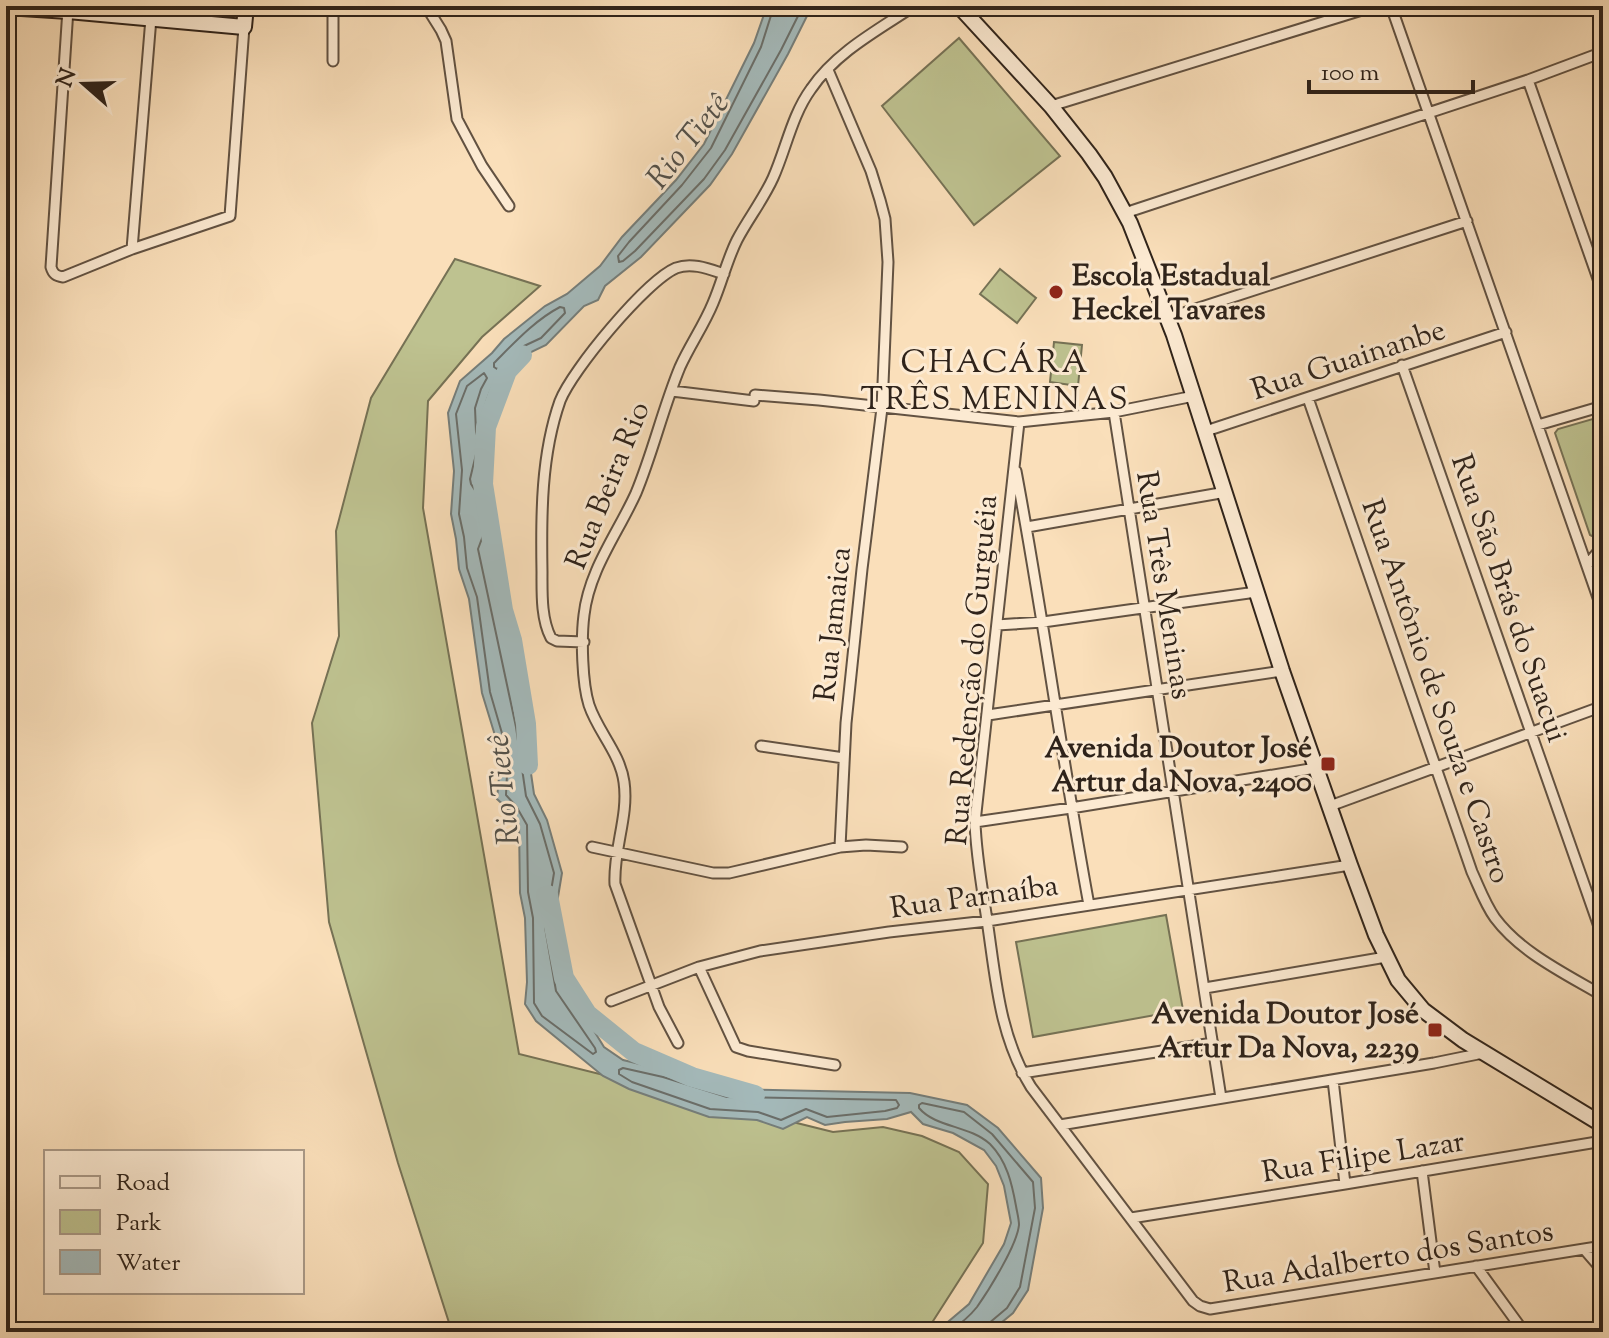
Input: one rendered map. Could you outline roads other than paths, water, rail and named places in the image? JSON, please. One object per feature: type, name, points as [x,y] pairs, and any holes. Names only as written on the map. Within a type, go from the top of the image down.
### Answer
[{"type":"main road","points":[[6,7],[152,13],[244,27],[246,6]]},
{"type":"main road","points":[[959,6],[1051,106],[1097,166],[1125,213],[1168,318],[1282,671],[1350,865],[1376,935],[1398,980],[1423,1010],[1483,1053],[1598,1122]]},
{"type":"street","points":[[333,6],[333,61]]},
{"type":"street","points":[[426,6],[446,41],[457,119],[482,166],[509,206]]},
{"type":"street","name":"Rua Beira Rio","points":[[678,1043],[650,985],[615,884],[624,783],[616,756],[589,706],[584,614],[609,544],[635,494],[681,367],[712,306],[736,243],[775,174],[803,102],[811,88],[859,42],[914,6]]},
{"type":"street","points":[[1051,106],[1375,6]]},
{"type":"street","points":[[1391,6],[1587,565],[1600,594],[1603,612]]},
{"type":"street","points":[[68,8],[51,267],[54,274],[63,277],[132,249],[230,216],[244,27]]},
{"type":"street","points":[[132,249],[152,13]]},
{"type":"street","points":[[1125,213],[1528,80],[1603,52]]},
{"type":"street","name":"Rua Jamaica","points":[[828,70],[871,171],[885,219],[888,262],[882,408],[862,569],[844,758],[840,847]]},
{"type":"street","points":[[1528,80],[1603,293]]},
{"type":"street","points":[[1168,318],[1467,221]]},
{"type":"street","points":[[584,642],[553,640],[548,634],[542,595],[542,494],[562,396],[621,316],[662,277],[686,265],[724,274]]},
{"type":"street","name":"Rua Guainanbe","points":[[1206,431],[1506,332]]},
{"type":"street","name":"Rua São Brás do Suacui","points":[[1402,365],[1603,938]]},
{"type":"street","points":[[672,391],[819,400],[1019,422],[1114,412],[1194,396]]},
{"type":"street","name":"Rua Antônio de Souza e Castro","points":[[1308,398],[1472,872],[1487,906],[1524,947],[1603,996]]},
{"type":"street","points":[[1538,425],[1603,406]]},
{"type":"street","name":"Rua Três Meninas","points":[[1114,412],[1221,1098]]},
{"type":"street","name":"Rua Redenção do Gurguéia","points":[[987,921],[975,822],[1019,422]]},
{"type":"street","points":[[1014,460],[1089,905]]},
{"type":"street","points":[[1027,527],[1226,492]]},
{"type":"street","points":[[1587,565],[1603,546]]},
{"type":"street","points":[[997,625],[1043,622],[1256,592]]},
{"type":"street","points":[[988,715],[1282,671]]},
{"type":"street","points":[[1330,806],[1603,706]]},
{"type":"street","points":[[761,746],[844,758]]},
{"type":"street","points":[[975,822],[1316,768]]},
{"type":"street","points":[[592,847],[700,871],[729,873],[840,847],[902,847]]},
{"type":"street","name":"Rua Parnaíba","points":[[611,1001],[699,967],[760,951],[987,921],[1350,865]]},
{"type":"street","name":"Rua Adalberto dos Santos","points":[[987,921],[1002,1018],[1022,1073],[1193,1301],[1204,1309],[1603,1246]]},
{"type":"street","points":[[1205,988],[1386,957]]},
{"type":"street","points":[[699,967],[736,1047],[835,1065]]},
{"type":"street","points":[[1022,1073],[1213,1043]]},
{"type":"street","points":[[1060,1125],[1483,1053]]},
{"type":"street","points":[[1333,1080],[1345,1184]]},
{"type":"street","points":[[1598,1122],[1603,1104]]},
{"type":"street","name":"Rua Filipe Lazar","points":[[1131,1218],[1603,1141]]},
{"type":"street","points":[[1422,1171],[1435,1273]]},
{"type":"street","points":[[1584,1249],[1603,1271]]},
{"type":"street","points":[[1476,1266],[1524,1332]]},
{"type":"water","name":"Rio Tietê","points":[[767,6],[812,6],[732,154],[710,185],[641,257],[605,286],[598,300],[584,306],[546,345],[529,353],[509,373],[497,378],[493,385],[484,409],[483,425],[488,441],[478,480],[488,494],[496,527],[486,548],[524,725],[534,794],[547,820],[562,873],[553,927],[564,990],[604,1047],[623,1060],[729,1089],[910,1093],[967,1105],[998,1128],[1041,1178],[1043,1208],[1028,1290],[1013,1313],[990,1332],[936,1332],[969,1304],[1004,1244],[1011,1223],[1004,1186],[996,1166],[984,1150],[953,1133],[923,1124],[911,1112],[887,1119],[825,1125],[807,1117],[783,1129],[757,1120],[709,1117],[629,1089],[603,1076],[536,1021],[525,1004],[525,918],[520,893],[519,825],[497,799],[501,755],[482,693],[469,599],[459,569],[451,514],[454,471],[448,413],[460,381],[504,339],[600,266],[622,237],[676,180],[704,144],[754,43]]},
{"type":"waterway","name":"Rio Tietê","points":[[522,355],[507,371],[486,427],[483,484],[503,610],[512,640],[526,724],[528,765]]},
{"type":"waterway","name":"Rio Tietê","points":[[548,895],[564,978],[587,1014],[634,1052],[692,1077],[755,1095]]},
{"type":"place","name":"Escola Estadual Heckel Tavares","points":[[1056,292]]},
{"type":"place","name":"Avenida Doutor José Artur da Nova, 2400","points":[[1328,764]]},
{"type":"place","name":"Avenida Doutor José Artur Da Nova, 2239","points":[[1435,1030]]},
{"type":"district","name":"CHACÁRA TRÊS MENINAS","points":[[995,380]]}]
